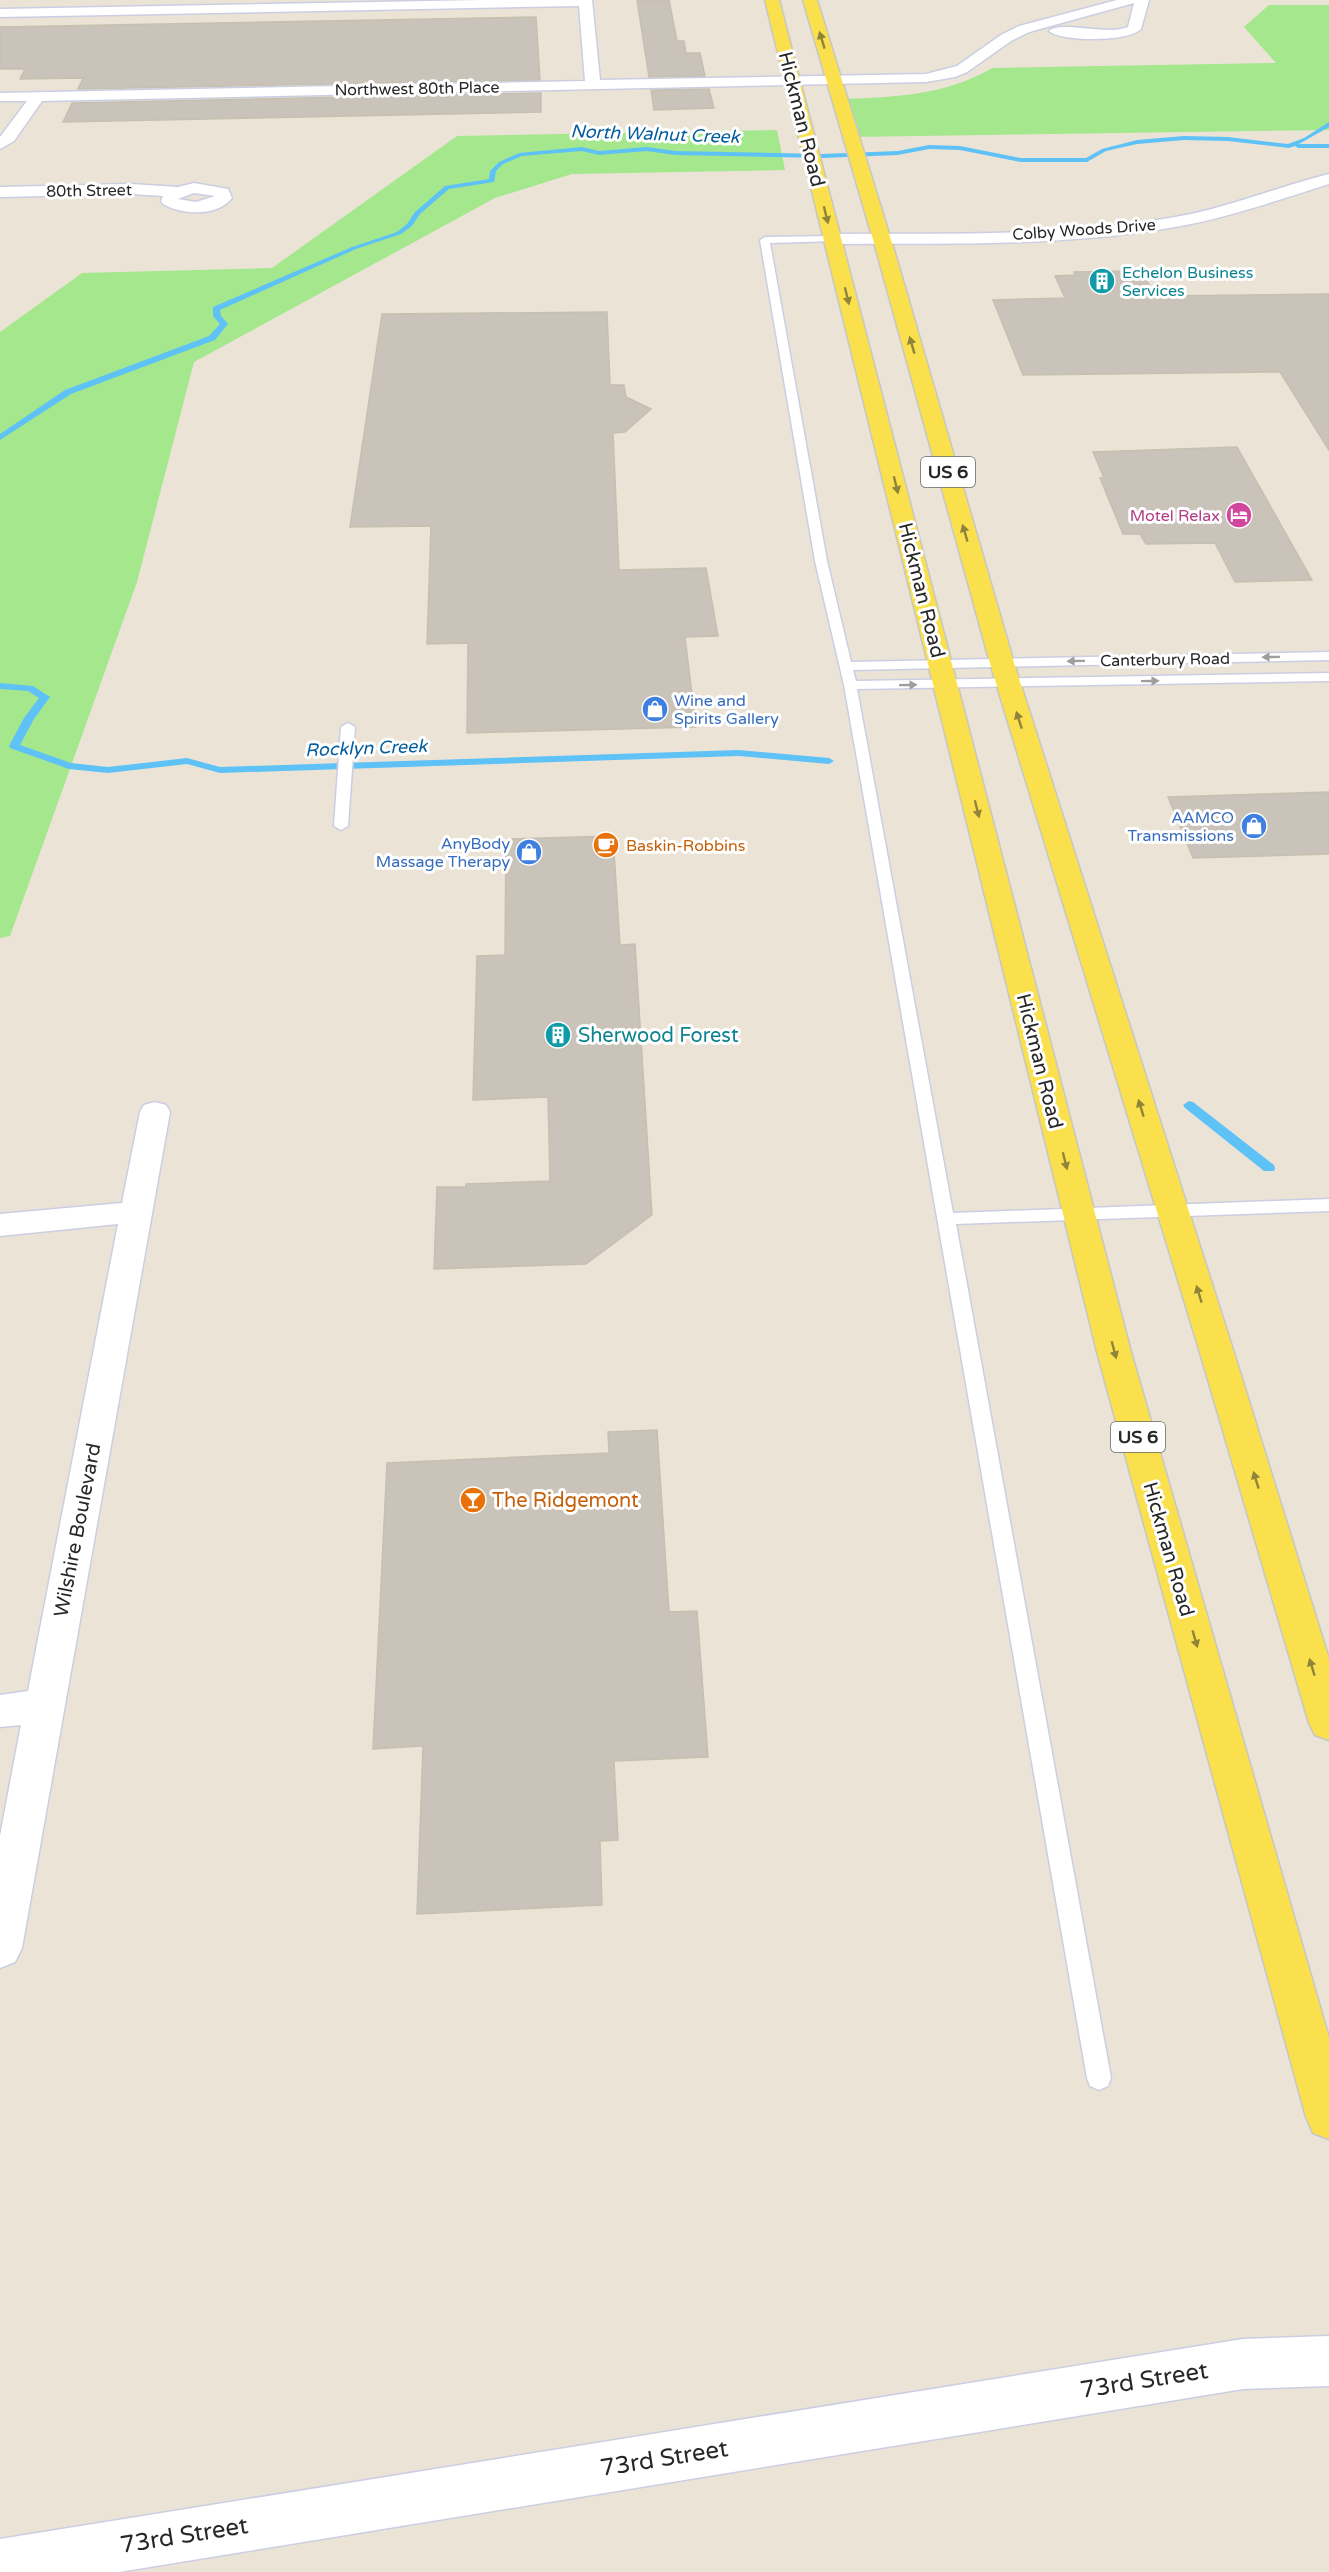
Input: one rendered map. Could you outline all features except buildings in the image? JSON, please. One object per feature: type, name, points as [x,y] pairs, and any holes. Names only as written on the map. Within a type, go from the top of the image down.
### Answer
[{"type":"main road","name":"Hickman Road","points":[[772,0],[1114,1352],[1329,2117]]},
{"type":"main road","name":"Hickman Road","points":[[810,0],[882,238],[1005,673],[1173,1211],[1329,1723]]},
{"type":"street","name":"Northwest 80th Place","points":[[0,97],[911,79],[950,74],[962,69],[1006,38],[1024,29],[1132,0]]},
{"type":"street","points":[[1024,29],[1106,34],[1127,33],[1134,29],[1142,0]]},
{"type":"street","points":[[0,13],[586,1],[593,85]]},
{"type":"street","points":[[0,144],[9,138],[38,96]]},
{"type":"street","name":"Colby Woods Drive","points":[[833,239],[1039,235],[1139,227],[1207,215],[1329,179]]},
{"type":"street","name":"80th Street","points":[[0,192],[131,189],[178,192]]},
{"type":"street","name":"Wilshire Boulevard","points":[[0,1948],[155,1112]]},
{"type":"street","points":[[0,1225],[137,1212]]},
{"type":"street","points":[[0,1711],[45,1706]]},
{"type":"street","name":"73rd Street","points":[[0,2565],[1244,2364],[1329,2361]]},
{"type":"lane","points":[[833,239],[765,240],[819,554],[850,686],[1099,2078]]},
{"type":"lane","name":"Canterbury Road","points":[[1005,673],[1329,656]]},
{"type":"lane","points":[[844,666],[942,674],[1005,673]]},
{"type":"lane","points":[[850,686],[942,674],[1005,673]]},
{"type":"lane","name":"Canterbury Road","points":[[1005,673],[1329,677]]},
{"type":"lane","points":[[341,826],[348,727]]},
{"type":"lane","points":[[945,1219],[1173,1211],[1327,1202]]},
{"type":"green space","points":[[1269,5],[1329,5],[1329,130],[850,137],[839,99],[898,96],[938,89],[975,77],[992,68],[1276,63],[1244,27]]},
{"type":"green space","points":[[777,130],[785,170],[572,174],[495,198],[194,362],[137,582],[10,936],[0,938],[0,332],[82,273],[272,268],[457,136]]},
{"type":"waterway","name":"North Walnut Creek","points":[[0,438],[68,392],[212,338],[224,324],[217,316],[216,309],[354,248],[399,233],[410,225],[417,213],[447,187],[492,181],[493,171],[501,163],[521,154],[582,149],[599,153],[647,149],[675,153],[822,156],[898,153],[929,147],[960,148],[1021,160],[1087,160],[1104,150],[1137,142],[1184,138],[1228,139],[1289,146],[1306,139],[1329,124]]},
{"type":"waterway","points":[[1298,146],[1329,146]]},
{"type":"waterway","name":"Rocklyn Creek","points":[[0,686],[30,688],[45,697],[29,718],[14,746],[69,766],[108,770],[187,761],[220,770],[739,753],[829,761]]},
{"type":"waterway","name":"Rocklyn Creek","points":[[1189,1105],[1269,1168]]},
{"type":"place","name":"Echelon Business Services","points":[[1102,281]]},
{"type":"place","name":"Motel Relax","points":[[1239,515]]},
{"type":"place","name":"Wine and Spirits Gallery","points":[[655,709]]},
{"type":"place","name":"AAMCO Transmissions","points":[[1254,826]]},
{"type":"place","name":"Baskin-Robbins","points":[[606,845]]},
{"type":"place","name":"AnyBody Massage Therapy","points":[[529,852]]},
{"type":"place","name":"Sherwood Forest","points":[[558,1035]]},
{"type":"place","name":"The Ridgemont","points":[[473,1500]]}]
